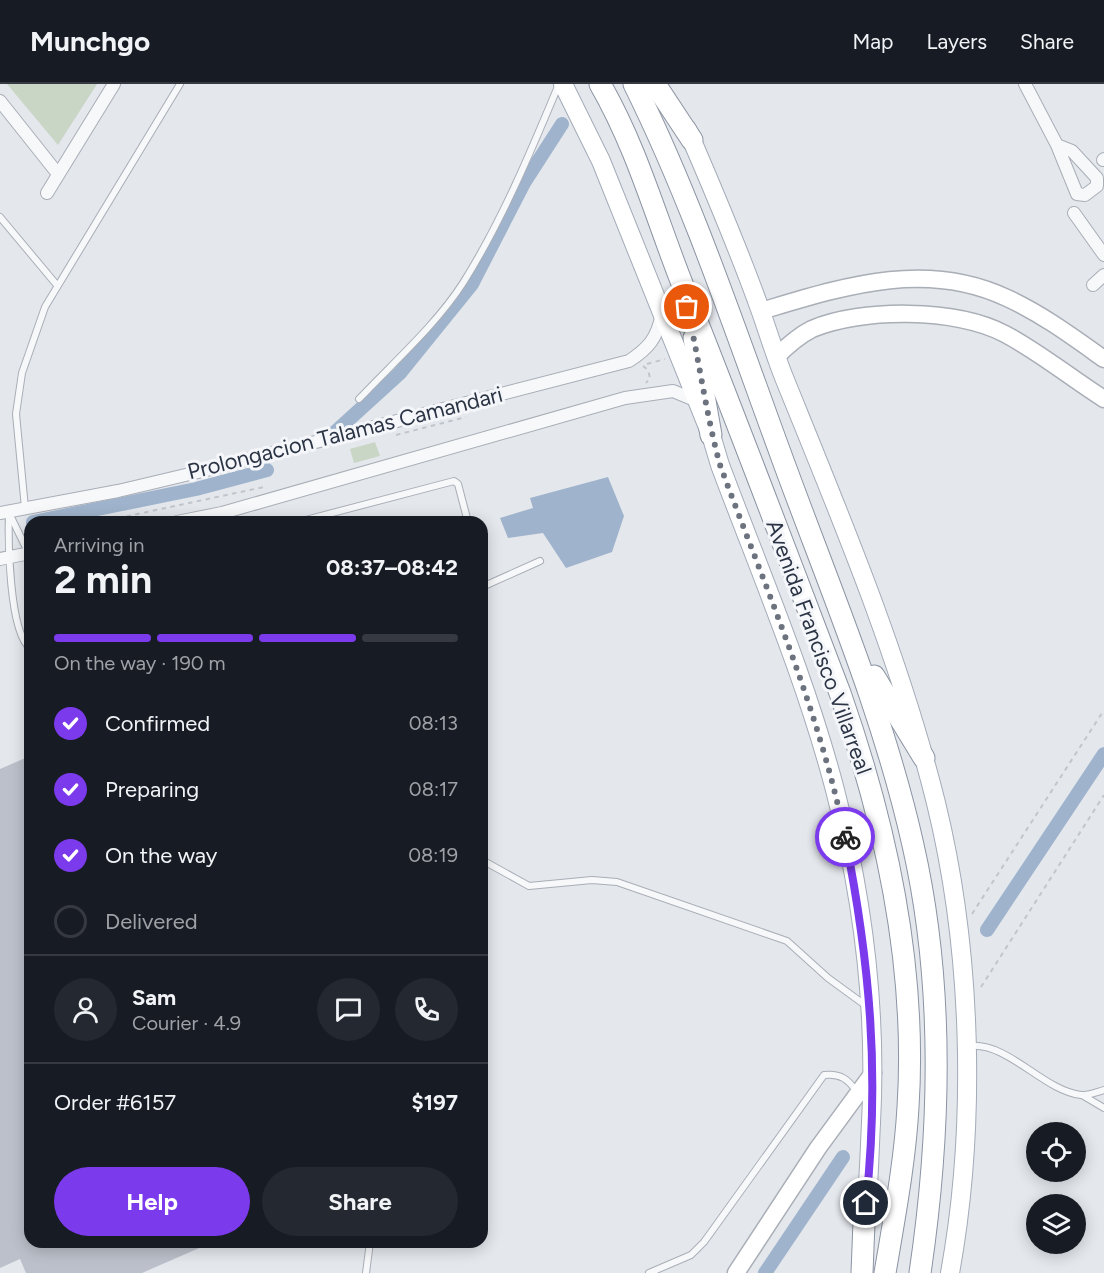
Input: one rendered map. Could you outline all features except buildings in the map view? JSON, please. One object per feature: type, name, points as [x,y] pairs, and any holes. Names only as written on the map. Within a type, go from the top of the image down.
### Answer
[{"type":"highway","name":"Avenida Francisco Villarreal","points":[[600,84],[639,165],[848,715],[889,868],[907,1001],[908,1107],[885,1273]]},
{"type":"highway","name":"Avenida Francisco Villarreal","points":[[634,84],[695,220],[873,702],[914,847],[930,947],[935,1004],[936,1119],[929,1207],[920,1273]]},
{"type":"highway","points":[[655,84],[692,140]]},
{"type":"highway","points":[[683,285],[705,387],[711,435]]},
{"type":"highway","points":[[839,615],[924,758]]},
{"type":"highway","points":[[862,1273],[864,1223]]},
{"type":"main road","name":"Avenida Francisco Villarreal","points":[[561,84],[601,161],[711,435],[807,701],[836,792],[861,919],[871,1009],[873,1073],[864,1223],[854,1273]]},
{"type":"main road","points":[[667,84],[761,311],[776,357],[864,585],[924,758],[940,827],[959,933],[964,1002],[966,1046],[961,1183],[950,1273]]},
{"type":"main road","points":[[761,311],[847,285],[889,279],[933,279],[967,284],[1005,297],[1029,309],[1104,359]]},
{"type":"main road","points":[[776,357],[793,340],[833,322],[863,317],[956,318],[1004,333],[1104,399]]},
{"type":"main road","points":[[736,1273],[857,1092],[873,1073]]},
{"type":"street","points":[[47,193],[114,84]]},
{"type":"street","points":[[1026,84],[1057,146]]},
{"type":"street","points":[[0,102],[58,174]]},
{"type":"street","points":[[1074,213],[1104,255]]},
{"type":"street","points":[[1093,285],[1104,275]]},
{"type":"street","name":"Prolongacion Talamas Camandari","points":[[4,512],[118,491],[215,468],[629,361],[649,348],[658,334],[663,313]]},
{"type":"street","points":[[207,516],[625,398],[673,391],[697,401]]},
{"type":"street","points":[[4,558],[24,557]]},
{"type":"lane","points":[[26,508],[16,414],[22,373],[45,307],[56,284],[180,84]]},
{"type":"lane","points":[[359,399],[413,344],[462,284],[498,218],[561,84]]},
{"type":"lane","points":[[0,217],[56,284]]},
{"type":"lane","points":[[323,516],[454,481],[458,484],[466,516]]},
{"type":"lane","points":[[4,512],[24,547]]},
{"type":"lane","points":[[4,512],[4,558],[21,635],[24,639]]},
{"type":"lane","points":[[488,583],[540,561]]},
{"type":"lane","points":[[488,863],[529,886],[592,880],[617,882],[788,941],[828,978],[871,1009]]},
{"type":"lane","points":[[966,1046],[978,1045],[991,1049],[1054,1084],[1104,1108]]},
{"type":"lane","points":[[649,1273],[691,1255],[704,1242],[824,1075],[835,1074],[849,1081],[857,1092]]},
{"type":"lane","points":[[1081,1095],[1104,1090]]},
{"type":"lane","points":[[366,1273],[369,1248]]},
{"type":"path","points":[[959,933],[1104,710]]},
{"type":"path","points":[[964,1002],[977,992],[1104,795]]},
{"type":"green space","points":[[7,84],[97,84],[58,145]]},
{"type":"green space","points":[[375,442],[380,456],[354,463],[350,449]]},
{"type":"water","points":[[608,477],[624,516],[612,552],[566,568],[543,533],[508,538],[500,518],[533,508],[530,498]]},
{"type":"waterway","points":[[333,434],[400,373],[472,284],[524,183],[562,124]]},
{"type":"waterway","points":[[63,516],[196,489],[267,470]]},
{"type":"waterway","points":[[987,930],[1104,754]]},
{"type":"waterway","points":[[765,1273],[843,1157]]},
{"type":"way so far","points":[[687,307],[705,387],[711,435],[807,701],[836,792],[845,837]]},
{"type":"route","points":[[845,837],[861,919],[871,1009],[873,1073],[866,1203]]}]
